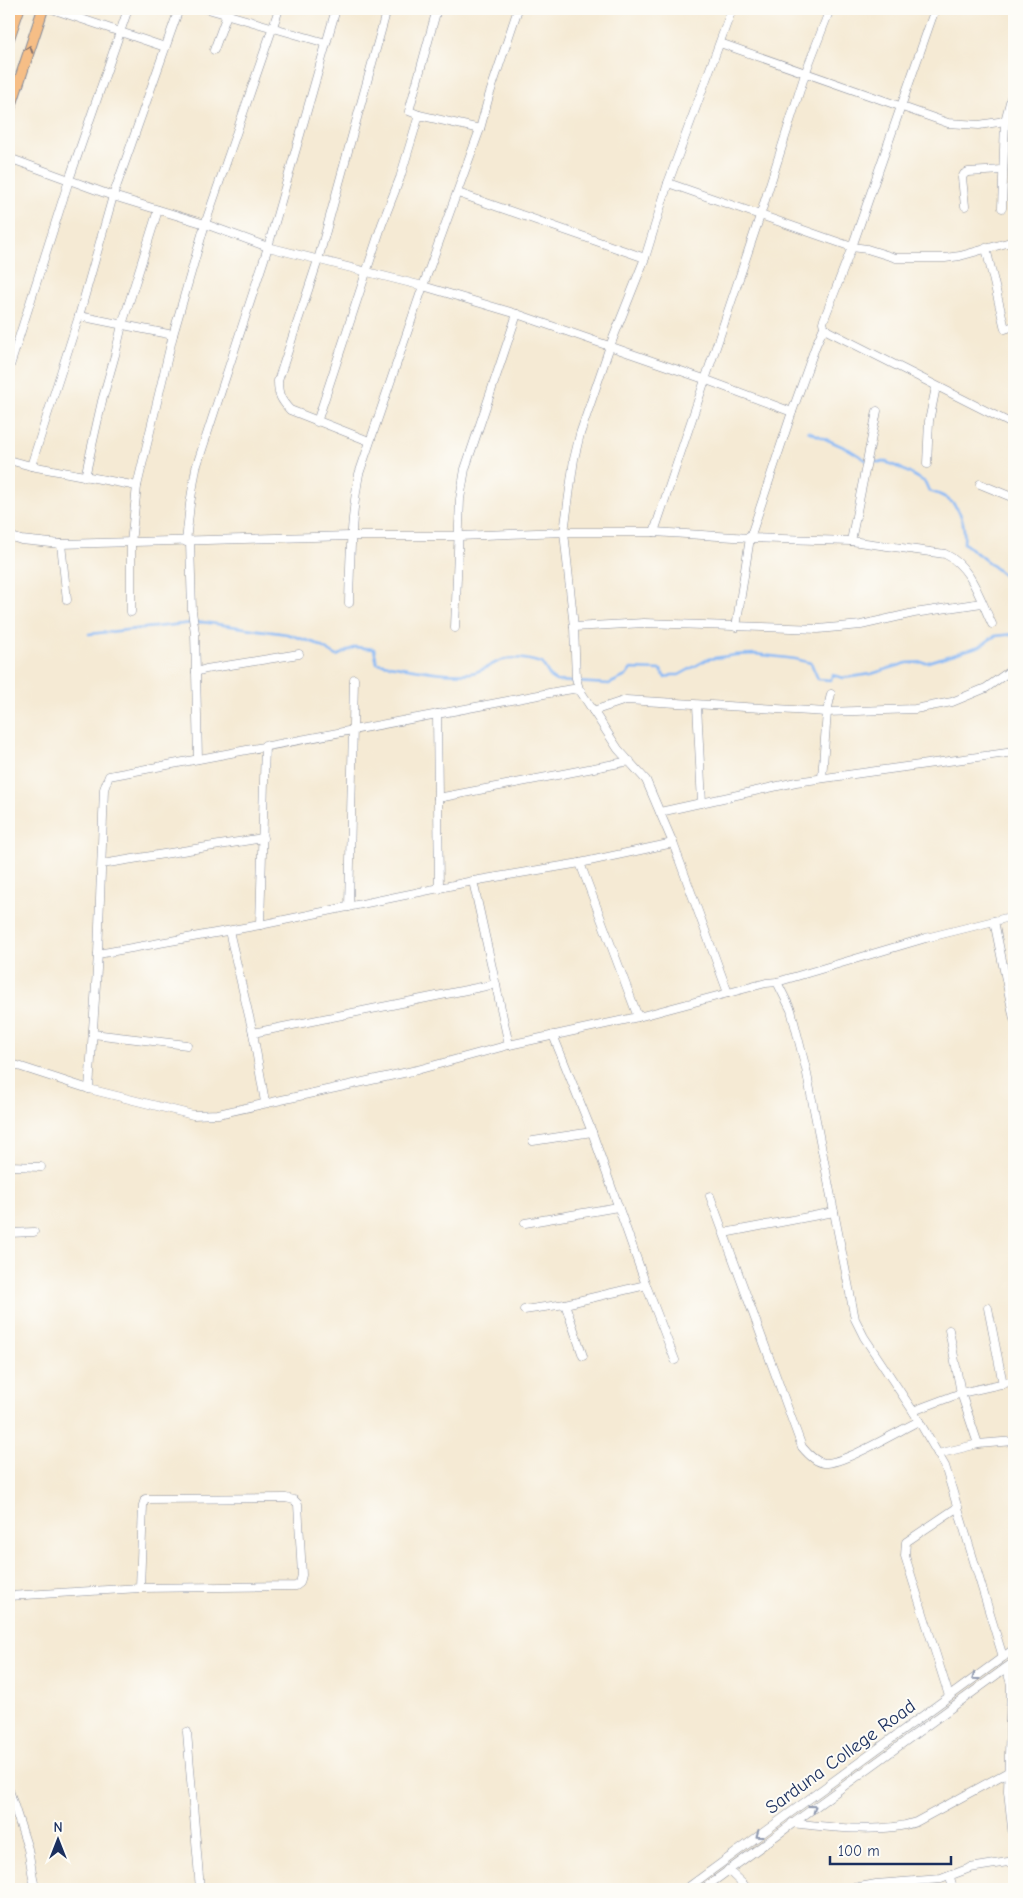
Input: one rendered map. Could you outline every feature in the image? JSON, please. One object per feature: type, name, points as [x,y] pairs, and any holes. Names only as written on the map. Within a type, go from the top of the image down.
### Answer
[{"type":"main road","points":[[9,38],[19,9]]},
{"type":"main road","points":[[9,112],[43,9]]},
{"type":"street","points":[[52,9],[165,47]]},
{"type":"street","points":[[9,369],[68,180],[128,9]]},
{"type":"street","points":[[31,466],[80,316],[113,196],[178,9]]},
{"type":"street","points":[[208,9],[228,12],[272,28],[326,43]]},
{"type":"street","points":[[132,612],[131,543],[137,486],[173,335],[205,224],[279,9]]},
{"type":"street","points":[[198,759],[196,672],[188,542],[190,504],[196,468],[268,247],[336,9]]},
{"type":"street","points":[[369,441],[290,410],[281,401],[278,393],[278,381],[318,260],[387,9]]},
{"type":"street","points":[[436,9],[410,111],[419,115],[480,129]]},
{"type":"street","points":[[349,603],[351,536],[354,500],[359,474],[423,286],[480,129],[518,9]]},
{"type":"street","points":[[728,993],[660,812],[646,780],[618,749],[580,690],[576,678],[574,627],[564,532],[578,442],[610,346],[645,258],[668,183],[732,9]]},
{"type":"street","points":[[654,532],[760,216],[805,74],[830,9]]},
{"type":"street","points":[[736,627],[750,538],[792,412],[824,327],[823,322],[852,247],[935,9]]},
{"type":"street","points":[[214,50],[228,12]]},
{"type":"street","points":[[720,43],[948,123],[979,125],[1004,121]]},
{"type":"street","points":[[1002,208],[1004,121],[1014,87]]},
{"type":"street","points":[[317,422],[366,272],[400,178],[419,115]]},
{"type":"street","points":[[9,158],[113,196],[205,224],[268,247],[423,286],[516,314],[704,379],[792,412]]},
{"type":"street","points":[[965,206],[962,178],[964,174],[968,172],[1003,170]]},
{"type":"street","points":[[668,183],[852,247],[867,249],[896,258],[920,259],[960,256],[1014,241]]},
{"type":"street","points":[[458,193],[645,258]]},
{"type":"street","points":[[85,477],[102,400],[122,325],[158,210]]},
{"type":"street","points":[[986,248],[1004,329],[1014,326]]},
{"type":"street","points":[[455,628],[460,499],[465,469],[516,314]]},
{"type":"street","points":[[80,316],[173,335]]},
{"type":"street","points":[[824,327],[828,331],[936,387],[1014,425]]},
{"type":"street","points":[[926,464],[928,421],[936,387]]},
{"type":"street","points":[[850,541],[877,411]]},
{"type":"street","points":[[9,460],[85,477],[137,486]]},
{"type":"street","points":[[980,484],[1014,498]]},
{"type":"street","points":[[9,536],[21,540],[60,544],[188,542],[351,536],[654,532],[750,538],[850,541],[945,554],[954,558],[967,571],[992,624]]},
{"type":"street","points":[[60,544],[67,600]]},
{"type":"street","points":[[574,627],[644,623],[818,629],[860,625],[914,613],[982,603]]},
{"type":"street","points":[[196,672],[206,668],[299,654]]},
{"type":"street","points":[[593,711],[626,700],[827,712],[915,709],[952,702],[986,688],[1014,668]]},
{"type":"street","points":[[349,907],[354,679]]},
{"type":"street","points":[[89,1089],[98,954],[104,789],[109,776],[265,745],[560,691],[580,690]]},
{"type":"street","points":[[822,778],[827,712],[831,694]]},
{"type":"street","points":[[697,705],[702,803]]},
{"type":"street","points":[[437,714],[439,888]]},
{"type":"street","points":[[260,925],[265,745]]},
{"type":"street","points":[[660,812],[796,782],[1014,752]]},
{"type":"street","points":[[438,798],[630,761]]},
{"type":"street","points":[[102,864],[263,838]]},
{"type":"street","points":[[98,954],[260,925],[473,881],[580,863],[672,844]]},
{"type":"street","points":[[580,863],[638,1017]]},
{"type":"street","points":[[473,881],[509,1045]]},
{"type":"street","points":[[9,1063],[89,1089],[193,1115],[218,1114],[265,1102],[371,1081],[509,1045],[638,1017],[766,983],[777,982],[926,938],[1014,916]]},
{"type":"street","points":[[994,921],[1014,1019]]},
{"type":"street","points":[[229,930],[253,1034],[265,1102]]},
{"type":"street","points":[[777,982],[791,1010],[806,1069],[855,1319],[864,1337],[913,1411],[945,1466],[1003,1657]]},
{"type":"street","points":[[253,1034],[496,984]]},
{"type":"street","points":[[93,1034],[187,1045]]},
{"type":"street","points":[[553,1036],[592,1132],[646,1285],[675,1360]]},
{"type":"street","points":[[533,1141],[592,1132]]},
{"type":"street","points":[[9,1166],[41,1168]]},
{"type":"street","points":[[710,1196],[802,1448],[812,1457],[823,1463],[841,1460],[918,1421]]},
{"type":"street","points":[[525,1223],[618,1207]]},
{"type":"street","points":[[724,1233],[834,1212]]},
{"type":"street","points":[[9,1233],[34,1232]]},
{"type":"street","points":[[524,1310],[566,1304],[646,1285]]},
{"type":"street","points":[[566,1304],[583,1356]]},
{"type":"street","points":[[988,1308],[1003,1384]]},
{"type":"street","points":[[949,1330],[961,1393],[978,1444]]},
{"type":"street","points":[[913,1411],[961,1393],[1014,1382]]},
{"type":"street","points":[[938,1454],[978,1444],[1014,1441]]},
{"type":"street","points":[[9,1596],[140,1588],[296,1586],[300,1583],[302,1575],[298,1504],[294,1500],[286,1498],[145,1499],[142,1505],[140,1588]]},
{"type":"street","points":[[949,1696],[905,1556],[906,1542],[958,1507]]},
{"type":"street","name":"Sarduna College Road","points":[[686,1889],[1014,1649]]},
{"type":"street","name":"Sarduna College Road","points":[[703,1889],[1014,1662]]},
{"type":"street","points":[[1006,1668],[1011,1684],[1008,1791],[1014,1846]]},
{"type":"street","points":[[187,1732],[200,1889]]},
{"type":"street","points":[[792,1823],[827,1827],[903,1827],[916,1822],[1008,1772]]},
{"type":"street","points":[[9,1790],[28,1849],[35,1889]]},
{"type":"street","points":[[848,1889],[876,1884],[941,1879],[970,1868],[1014,1861]]},
{"type":"street","points":[[728,1870],[748,1889]]},
{"type":"street","points":[[950,1877],[952,1889]]},
{"type":"waterway","points":[[808,431],[850,450],[869,462],[886,462],[902,469],[925,482],[929,491],[947,498],[958,509],[963,524],[964,543],[1010,580],[1014,586]]},
{"type":"waterway","points":[[89,634],[202,622],[287,634],[315,643],[337,656],[355,647],[374,649],[377,663],[411,669],[461,674],[471,673],[480,671],[503,660],[518,658],[542,663],[551,678],[556,681],[609,684],[626,676],[631,669],[661,670],[665,678],[679,675],[708,659],[755,654],[811,663],[818,679],[831,680],[832,675],[844,678],[871,674],[907,663],[928,662],[980,646],[995,636],[1014,634]]}]
